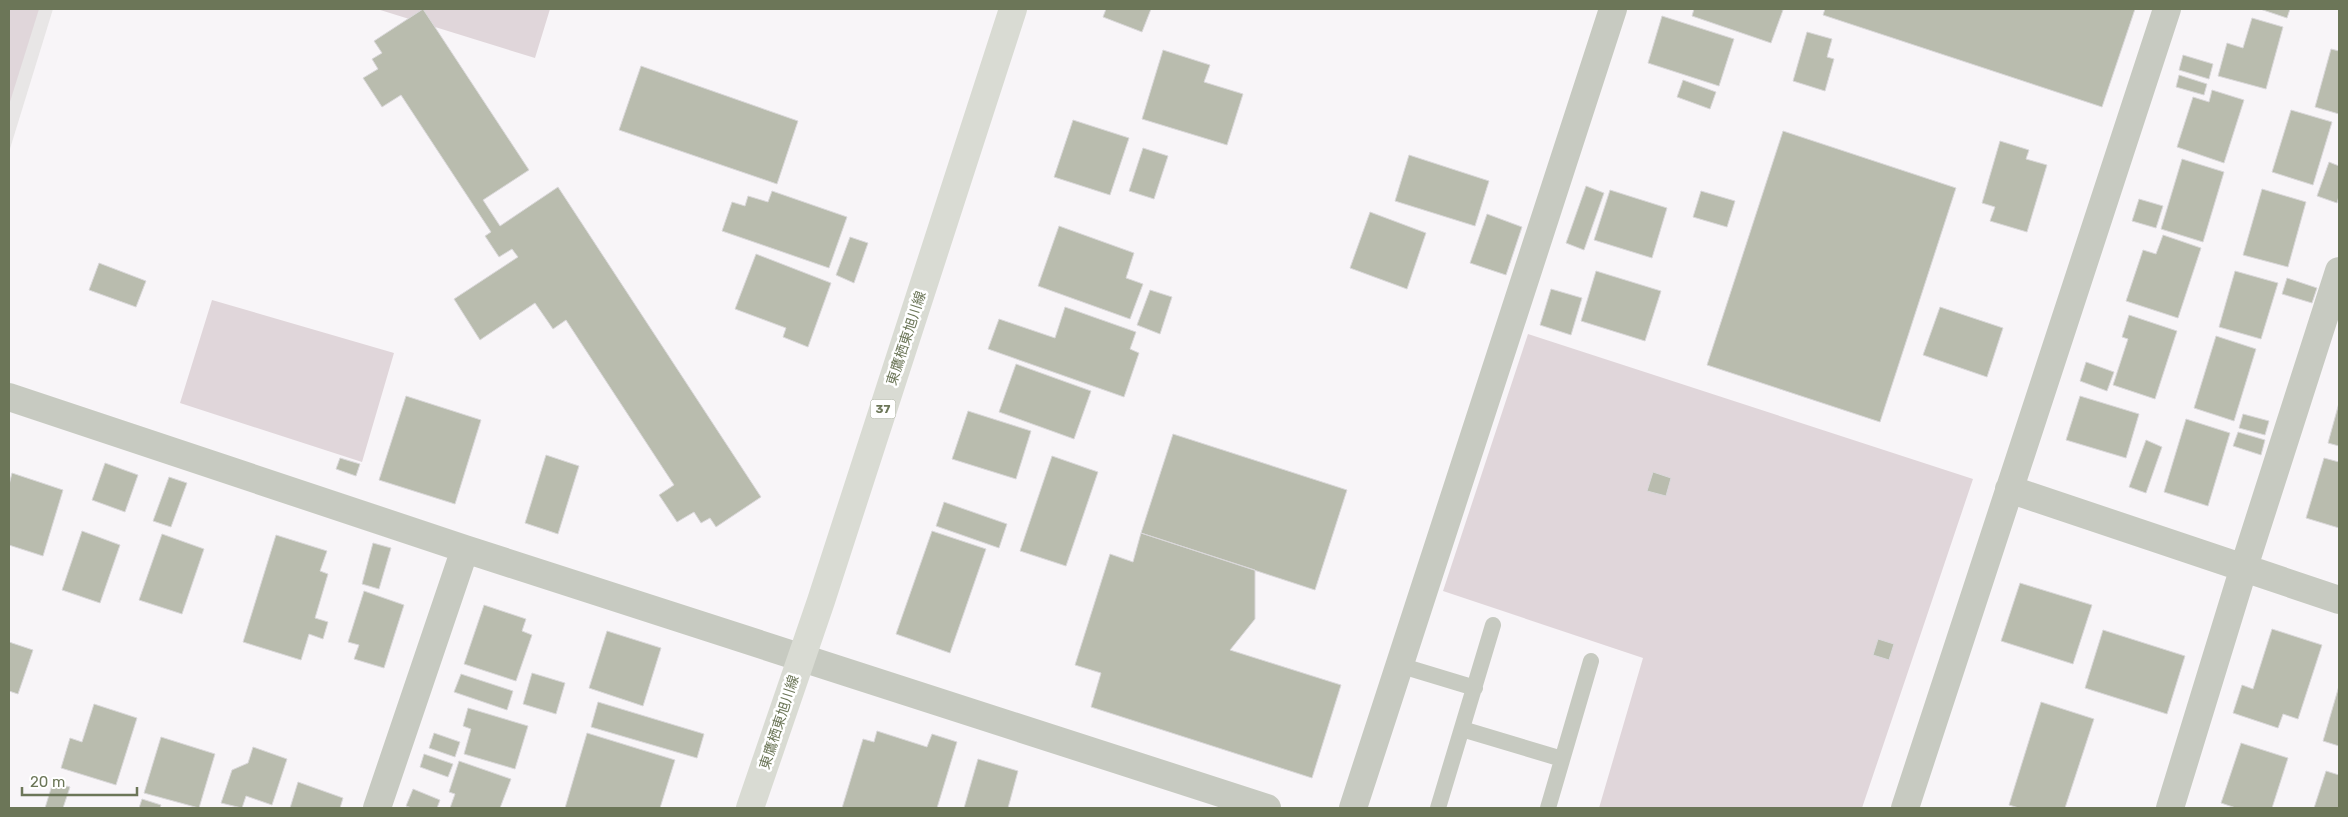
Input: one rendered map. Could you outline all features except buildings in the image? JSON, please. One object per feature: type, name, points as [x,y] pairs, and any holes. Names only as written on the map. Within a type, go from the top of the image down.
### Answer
[{"type":"main road","name":"東鷹栖東旭川線","points":[[750,808],[830,574],[1013,9]]},
{"type":"street","points":[[1352,808],[1613,9]]},
{"type":"street","points":[[1905,808],[2167,9]]},
{"type":"street","points":[[2170,808],[2244,567],[2339,271]]},
{"type":"street","points":[[9,397],[465,549],[1268,808]]},
{"type":"street","points":[[2009,489],[2339,600]]},
{"type":"street","points":[[377,808],[465,549]]},
{"type":"lane","points":[[1438,808],[1493,625]]},
{"type":"lane","points":[[1548,808],[1591,661]]},
{"type":"lane","points":[[1399,665],[1475,688]]},
{"type":"lane","points":[[1462,729],[1562,759]]},
{"type":"shaded area","points":[[9,9],[53,9],[9,152]]},
{"type":"shaded area","points":[[9,9],[39,9],[9,105]]},
{"type":"shaded area","points":[[377,9],[550,9],[535,58]]},
{"type":"shaded area","points":[[212,300],[394,353],[362,462],[180,403]]},
{"type":"shaded area","points":[[1528,334],[1973,479],[1862,808],[1599,808],[1643,658],[1443,591]]}]
